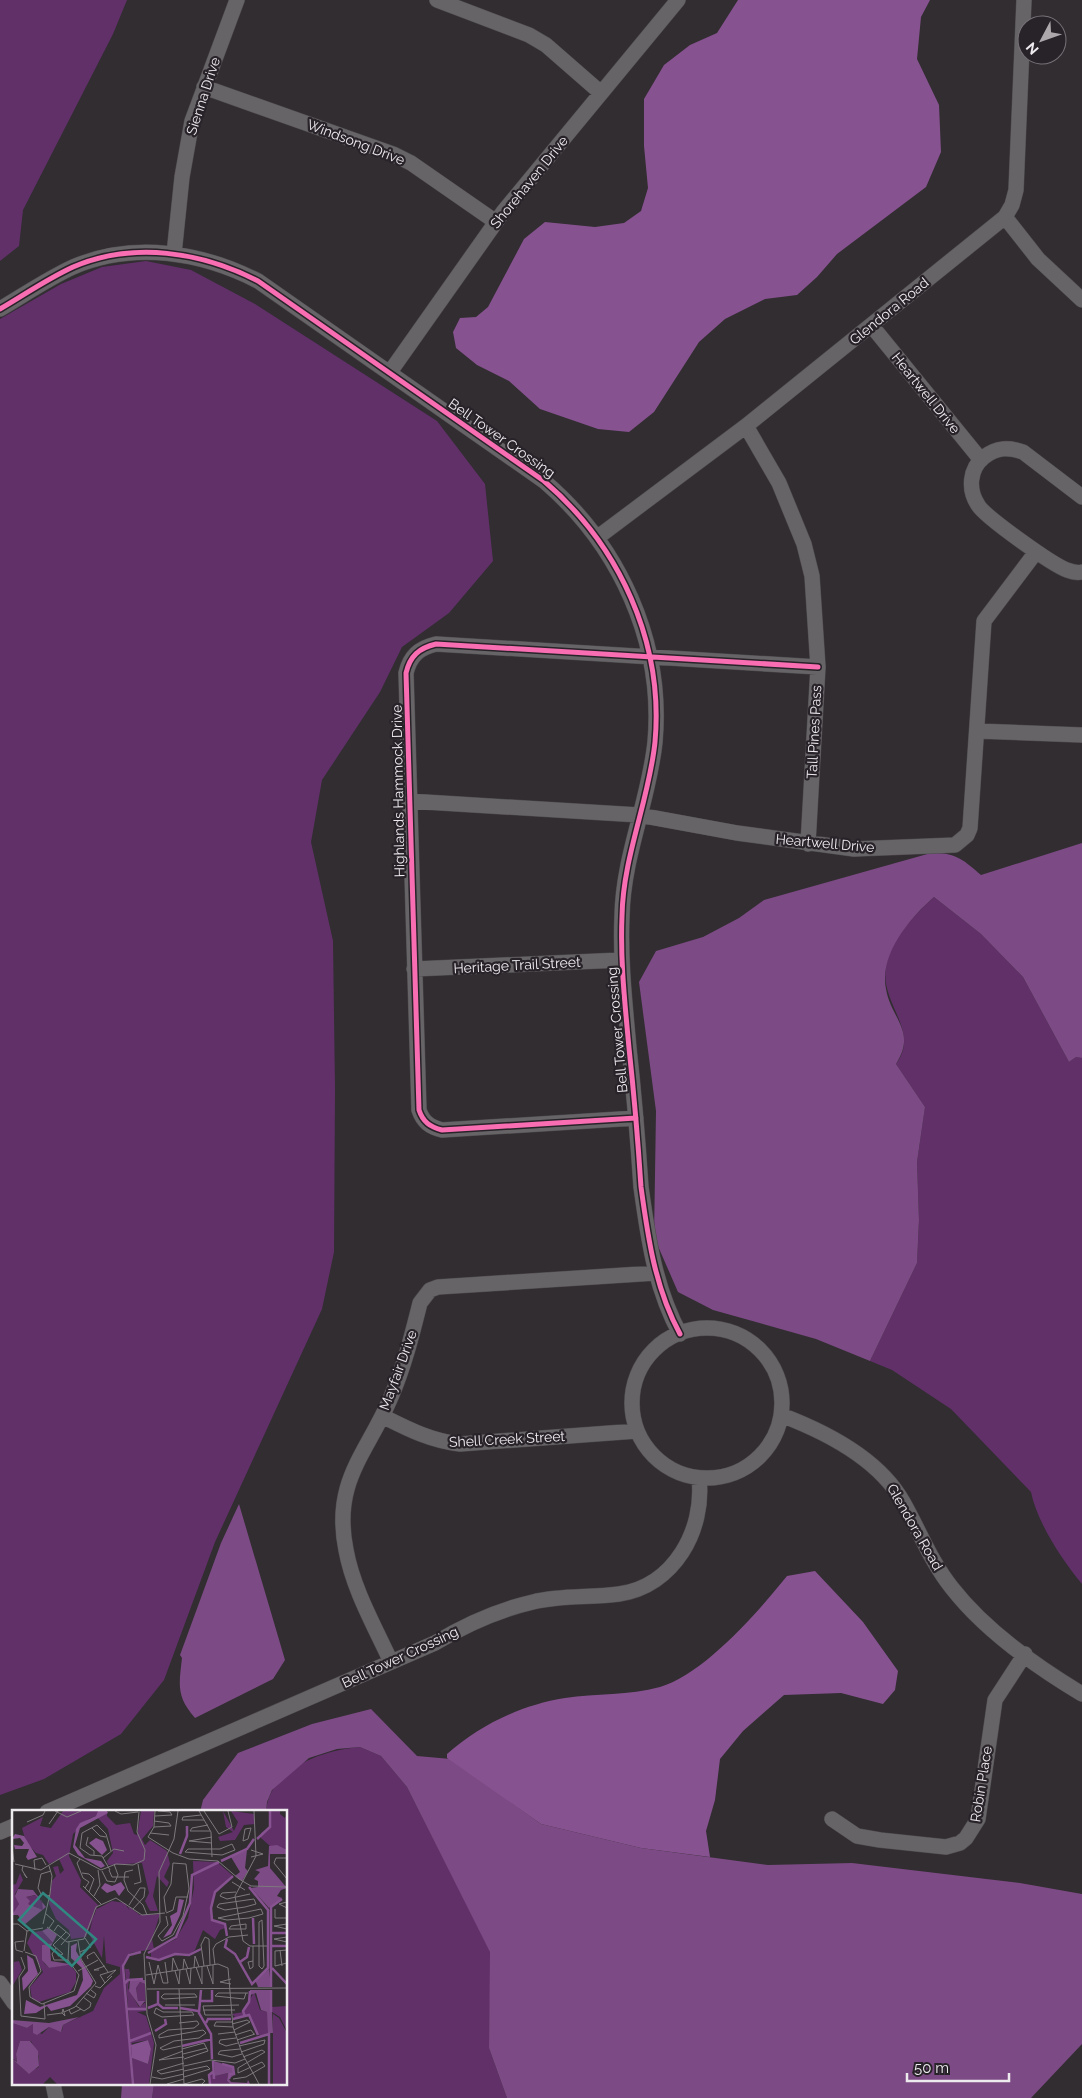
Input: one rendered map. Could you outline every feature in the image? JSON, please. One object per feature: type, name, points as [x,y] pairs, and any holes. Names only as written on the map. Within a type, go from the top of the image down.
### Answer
[{"type":"street","name":"Sienna Drive","points":[[174,254],[182,177],[190,130],[237,0]]},
{"type":"street","points":[[438,0],[529,34],[546,45],[601,92]]},
{"type":"street","name":"Shorehaven Drive","points":[[390,372],[496,222],[678,0]]},
{"type":"street","name":"Glendora Road","points":[[598,537],[746,426],[1005,217],[1012,205],[1016,190],[1024,0]]},
{"type":"street","name":"Windsong Drive","points":[[204,87],[393,154],[426,173],[496,222]]},
{"type":"street","points":[[1005,217],[1038,259],[1082,300]]},
{"type":"street","name":"Bell Tower Crossing","points":[[0,309],[54,276],[98,259],[145,252],[174,254],[215,262],[258,281],[544,480],[572,506],[598,537],[626,584],[642,629],[649,656],[656,714],[655,743],[627,868],[622,914],[621,960],[641,1187],[656,1272],[668,1311],[680,1334]]},
{"type":"street","name":"Heartwell Drive","points":[[871,325],[981,460]]},
{"type":"street","name":"Tall Pines Pass","points":[[746,426],[780,482],[804,544],[812,576],[818,667],[808,844]]},
{"type":"street","points":[[1082,497],[1023,452],[1012,448],[991,452],[981,460],[973,473],[971,484],[973,496],[978,506],[1036,552],[1067,570],[1082,572]]},
{"type":"street","name":"Heartwell Drive","points":[[409,801],[640,815],[808,844],[864,849],[947,847],[962,841],[970,828],[984,621],[1036,552]]},
{"type":"street","name":"Highlands Hammock Drive","points":[[636,1118],[442,1130],[427,1124],[419,1110],[406,673],[413,656],[419,650],[436,644],[818,667]]},
{"type":"street","points":[[977,731],[1082,735]]},
{"type":"street","name":"Heritage Trail Street","points":[[414,969],[621,960]]},
{"type":"street","name":"Mayfair Drive","points":[[391,1662],[350,1566],[346,1551],[343,1520],[351,1474],[382,1416],[400,1374],[420,1303],[430,1290],[438,1287],[656,1272]]},
{"type":"street","points":[[700,1329],[724,1330],[740,1336],[764,1354],[776,1373],[782,1396],[781,1415],[772,1441],[758,1459],[736,1472],[718,1478],[699,1478],[681,1474],[664,1465],[647,1448],[638,1431],[632,1402],[636,1378],[641,1367],[656,1348],[680,1334],[700,1329]]},
{"type":"street","name":"Glendora Road","points":[[781,1415],[810,1427],[839,1444],[887,1480],[903,1502],[928,1554],[951,1587],[978,1616],[1024,1654],[1082,1694]]},
{"type":"street","name":"Shell Creek Street","points":[[382,1416],[424,1436],[442,1442],[460,1444],[638,1431]]},
{"type":"street","name":"Bell Tower Crossing","points":[[52,1810],[391,1662],[482,1619],[515,1607],[558,1598],[619,1594],[650,1583],[670,1568],[690,1539],[700,1505],[699,1478]]},
{"type":"street","name":"Robin Place","points":[[832,1819],[857,1836],[880,1840],[946,1847],[960,1843],[966,1838],[971,1833],[978,1819],[995,1700],[1024,1654]]},
{"type":"street","points":[[0,1832],[12,1827]]},
{"type":"street","points":[[0,1983],[12,2000]]},
{"type":"shaded area","points":[[0,0],[127,0],[113,34],[23,210],[19,246],[0,261]]},
{"type":"shaded area","points":[[738,0],[930,0],[921,17],[917,59],[939,105],[941,152],[926,187],[837,254],[817,277],[797,295],[765,299],[725,319],[699,342],[654,412],[629,432],[598,429],[540,409],[509,381],[477,365],[456,348],[453,332],[460,318],[476,317],[488,307],[524,239],[545,222],[595,227],[624,223],[641,211],[648,188],[644,146],[644,99],[664,65],[690,45],[717,33]]},
{"type":"shaded area","points":[[146,261],[191,270],[255,304],[437,421],[485,484],[493,561],[449,613],[402,647],[380,692],[322,780],[311,842],[333,941],[335,1089],[334,1252],[322,1309],[215,1542],[164,1680],[121,1734],[44,1779],[0,1795],[0,319],[61,284],[102,267]]},
{"type":"shaded area","points":[[1082,843],[1082,1058],[1076,1057],[1069,1062],[1023,977],[981,934],[934,897],[906,926],[892,950],[885,976],[886,989],[901,1025],[904,1043],[902,1053],[896,1064],[925,1107],[917,1162],[919,1220],[917,1263],[870,1361],[816,1339],[713,1310],[678,1292],[654,1237],[656,1111],[639,982],[656,951],[703,937],[739,918],[764,900],[931,853],[947,854],[959,858],[981,875]]},
{"type":"shaded area","points":[[934,897],[981,934],[1023,977],[1069,1062],[1076,1057],[1082,1058],[1082,1584],[1066,1564],[1044,1528],[1031,1492],[951,1409],[892,1370],[870,1361],[917,1263],[919,1220],[917,1162],[925,1107],[896,1064],[903,1051],[904,1039],[902,1027],[887,990],[885,976],[887,962],[894,943],[913,918]]},
{"type":"shaded area","points":[[239,1504],[285,1660],[273,1679],[195,1718],[185,1703],[180,1690],[182,1658],[180,1655],[221,1543]]},
{"type":"shaded area","points":[[815,1571],[863,1622],[898,1671],[895,1690],[883,1704],[841,1693],[784,1695],[743,1731],[720,1759],[715,1800],[706,1831],[710,1857],[641,1848],[541,1824],[447,1758],[447,1754],[473,1734],[517,1711],[565,1698],[648,1690],[677,1680],[712,1656],[746,1624],[787,1576]]},
{"type":"shaded area","points":[[371,1709],[417,1756],[451,1759],[541,1824],[641,1848],[768,1865],[852,1863],[1020,1883],[1082,1894],[1082,2044],[1031,2098],[507,2098],[489,2048],[490,1952],[407,1787],[381,1756],[360,1747],[337,1749],[309,1758],[272,1790],[266,1810],[200,1810],[203,1800],[238,1753],[312,1724]]},
{"type":"shaded area","points":[[360,1747],[381,1756],[407,1787],[491,1952],[489,2048],[507,2098],[152,2098],[154,2086],[288,2086],[288,1810],[266,1810],[269,1797],[277,1784],[288,1773],[315,1757]]},
{"type":"shaded area","points":[[122,2086],[154,2086],[152,2098],[121,2098]]},
{"type":"cycle path","points":[[0,309],[73,267],[96,259],[120,254],[143,252],[167,253],[214,263],[236,271],[258,281],[544,481],[571,506],[594,535],[614,565],[631,598],[644,632],[652,668],[656,705],[655,742],[652,764],[631,850],[623,894],[622,966],[641,1187],[659,1281],[671,1317],[680,1334]]},
{"type":"cycle path","points":[[636,1118],[442,1130],[427,1123],[419,1110],[406,673],[410,662],[420,650],[436,644],[818,667]]}]
